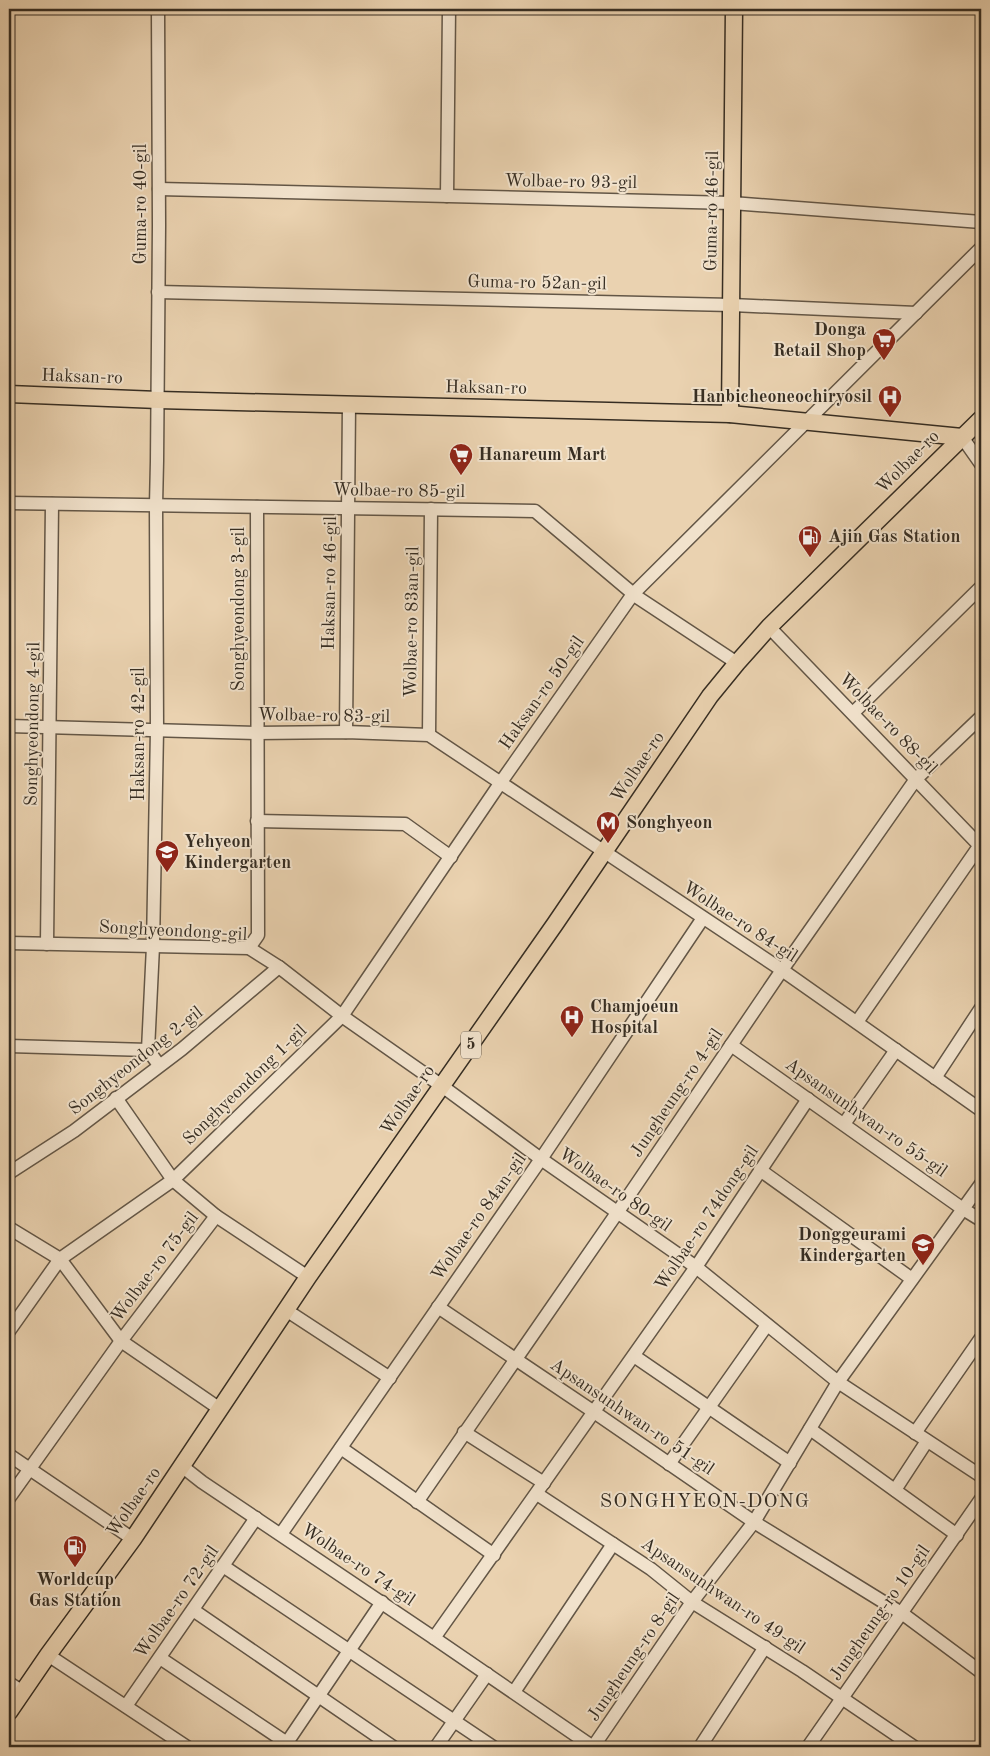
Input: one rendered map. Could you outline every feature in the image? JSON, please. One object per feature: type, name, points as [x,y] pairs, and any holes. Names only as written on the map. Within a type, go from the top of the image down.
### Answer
[{"type":"main road","name":"Guma-ro 46-gil","points":[[730,414],[734,9]]},
{"type":"main road","name":"Haksan-ro","points":[[9,394],[158,400],[730,414],[962,437]]},
{"type":"main road","name":"Wolbae-ro","points":[[9,1712],[183,1467],[308,1277],[442,1086],[710,696],[769,627],[981,418]]},
{"type":"street","name":"Guma-ro 40-gil","points":[[158,9],[158,400]]},
{"type":"street","points":[[447,196],[449,9]]},
{"type":"street","name":"Wolbae-ro 93-gil","points":[[159,189],[732,203],[981,222]]},
{"type":"street","name":"Haksan-ro 50-gil","points":[[342,1016],[501,782],[633,594],[981,248]]},
{"type":"street","name":"Guma-ro 52an-gil","points":[[158,292],[732,305],[916,313]]},
{"type":"street","name":"Haksan-ro 42-gil","points":[[148,1050],[153,946],[157,730],[156,505],[158,400]]},
{"type":"street","name":"Haksan-ro 46-gil","points":[[346,732],[349,404]]},
{"type":"street","points":[[962,437],[981,464]]},
{"type":"street","name":"Wolbae-ro 85-gil","points":[[9,503],[535,511],[633,594],[737,663]]},
{"type":"street","name":"Songhyeondong 4-gil","points":[[47,944],[52,504]]},
{"type":"street","name":"Songhyeondong 3-gil","points":[[249,948],[258,935],[256,733],[257,507]]},
{"type":"street","name":"Wolbae-ro 83an-gil","points":[[428,735],[431,509]]},
{"type":"street","points":[[853,713],[981,587]]},
{"type":"street","name":"Wolbae-ro 88-gil","points":[[769,627],[980,846]]},
{"type":"street","name":"Jungheung-ro 4-gil","points":[[417,1502],[782,970],[916,779],[981,717]]},
{"type":"street","name":"Wolbae-ro 83-gil","points":[[9,726],[256,733],[346,732],[428,735]]},
{"type":"street","points":[[428,735],[501,782],[603,852]]},
{"type":"street","points":[[257,821],[405,824],[451,857]]},
{"type":"street","points":[[857,1022],[980,846]]},
{"type":"street","name":"Wolbae-ro 84-gil","points":[[603,852],[782,970],[981,1110]]},
{"type":"street","name":"Wolbae-ro 84an-gil","points":[[281,1534],[390,1378],[703,918]]},
{"type":"street","name":"Songhyeondong-gil","points":[[9,943],[249,948],[442,1086]]},
{"type":"street","name":"Songhyeondong 2-gil","points":[[9,1173],[74,1131],[182,1049],[279,968]]},
{"type":"street","points":[[935,1078],[981,1008]]},
{"type":"street","name":"Songhyeondong 1-gil","points":[[9,1331],[60,1259],[173,1180],[342,1016]]},
{"type":"street","name":"Apsansunhwan-ro 55-gil","points":[[731,1044],[981,1220]]},
{"type":"street","points":[[9,1046],[148,1050],[159,1065]]},
{"type":"street","points":[[844,1124],[896,1050]]},
{"type":"street","name":"Wolbae-ro 80-gil","points":[[442,1086],[540,1159],[696,1267],[838,1382],[981,1476]]},
{"type":"street","points":[[116,1098],[173,1180],[216,1216],[308,1277]]},
{"type":"street","name":"Wolbae-ro 74dong-gil","points":[[434,1638],[494,1556],[696,1267],[808,1099]]},
{"type":"street","points":[[760,1170],[912,1279]]},
{"type":"street","name":"Jungheung-ro 8-gil","points":[[593,1747],[692,1602],[754,1522],[838,1382],[981,1184]]},
{"type":"street","name":"Wolbae-ro 75-gil","points":[[121,1341],[216,1216]]},
{"type":"street","name":"Wolbae-ro 75-gil","points":[[9,1228],[60,1259],[121,1341],[220,1409]]},
{"type":"street","name":"Apsansunhwan-ro 51-gil","points":[[438,1307],[754,1522],[903,1614],[981,1672]]},
{"type":"street","points":[[286,1310],[390,1378]]},
{"type":"street","points":[[669,1464],[767,1325]]},
{"type":"street","points":[[915,1433],[981,1338]]},
{"type":"street","points":[[9,1498],[121,1341]]},
{"type":"street","points":[[634,1356],[790,1463]]},
{"type":"street","points":[[810,1429],[957,1535]]},
{"type":"street","points":[[464,1432],[540,1489]]},
{"type":"street","points":[[895,1490],[927,1441]]},
{"type":"street","points":[[341,1448],[494,1556]]},
{"type":"street","points":[[9,1455],[133,1539]]},
{"type":"street","name":"Wolbae-ro 74-gil","points":[[183,1467],[202,1482],[382,1602],[593,1747]]},
{"type":"street","name":"Apsansunhwan-ro 49-gil","points":[[540,1489],[613,1544],[651,1568],[692,1602],[765,1647],[914,1747]]},
{"type":"street","name":"Jungheung-ro 10-gil","points":[[808,1747],[903,1614],[981,1499]]},
{"type":"street","name":"Wolbae-ro 72-gil","points":[[126,1706],[256,1518]]},
{"type":"street","points":[[514,1692],[613,1544]]},
{"type":"street","points":[[223,1566],[493,1747]]},
{"type":"street","points":[[160,1658],[288,1746],[318,1696],[382,1602]]},
{"type":"street","points":[[193,1610],[393,1747]]},
{"type":"street","points":[[700,1747],[765,1647]]},
{"type":"street","points":[[48,1655],[187,1747]]},
{"type":"street","points":[[436,1747],[487,1674]]},
{"type":"street","points":[[9,1683],[23,1692]]},
{"type":"place","name":"Donga Retail Shop","points":[[884,361]]},
{"type":"place","name":"Hanbicheoneochiryosil","points":[[890,418]]},
{"type":"place","name":"Hanareum Mart","points":[[461,476]]},
{"type":"place","name":"Ajin Gas Station","points":[[810,558]]},
{"type":"place","name":"Songhyeon","points":[[608,844]]},
{"type":"place","name":"Yehyeon Kindergarten","points":[[167,873]]},
{"type":"place","name":"Chamjoeun Hospital","points":[[572,1038]]},
{"type":"place","name":"Donggeurami Kindergarten","points":[[923,1266]]},
{"type":"place","name":"Worldcup Gas Station","points":[[75,1568]]},
{"type":"district","name":"SONGHYEON-DONG","points":[[705,1502]]}]
